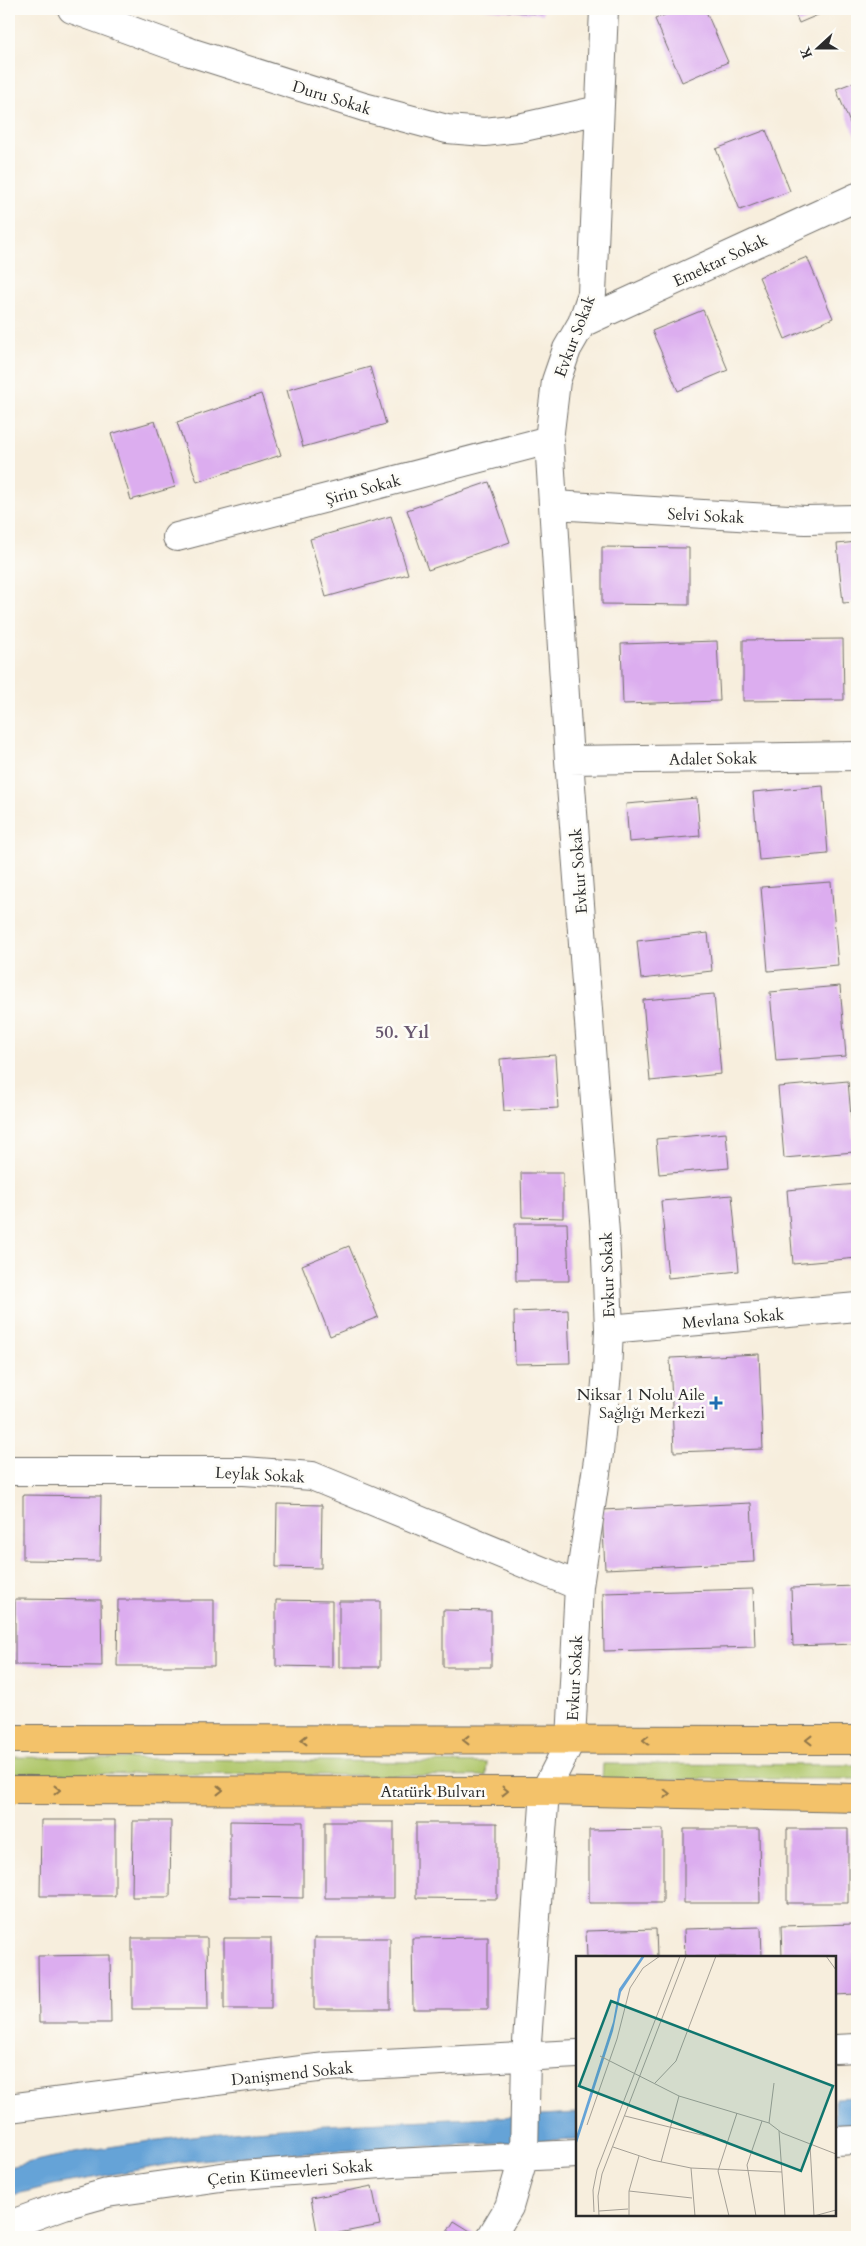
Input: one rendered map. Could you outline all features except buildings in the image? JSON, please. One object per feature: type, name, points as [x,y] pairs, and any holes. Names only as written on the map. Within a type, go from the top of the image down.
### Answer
[{"type":"main road","points":[[9,1739],[857,1740]]},
{"type":"main road","name":"Atatürk Bulvarı","points":[[9,1790],[545,1791],[857,1798]]},
{"type":"street","name":"Duru Sokak","points":[[72,9],[190,52],[364,108],[447,130],[485,132],[519,128],[599,110]]},
{"type":"street","name":"Evkur Sokak","points":[[571,1740],[579,1586],[599,1453],[607,1373],[609,1329],[605,1233],[569,760],[549,440],[556,382],[568,349],[582,323],[592,294],[604,9]]},
{"type":"street","name":"Emektar Sokak","points":[[582,323],[857,197]]},
{"type":"street","name":"Şirin Sokak","points":[[177,537],[549,440]]},
{"type":"street","name":"Selvi Sokak","points":[[554,506],[805,520],[857,519]]},
{"type":"street","name":"Adalet Sokak","points":[[569,760],[856,764]]},
{"type":"street","name":"Mevlana Sokak","points":[[609,1329],[857,1307]]},
{"type":"street","name":"Leylak Sokak","points":[[9,1470],[244,1471],[312,1476],[579,1586]]},
{"type":"street","points":[[491,2237],[509,2206],[524,2156],[526,2064],[545,1791],[571,1740]]},
{"type":"street","points":[[836,2048],[857,2048]]},
{"type":"street","name":"Danişmend Sokak","points":[[9,2108],[325,2067],[526,2064],[576,2054]]},
{"type":"street","points":[[836,2141],[857,2140]]},
{"type":"street","name":"Çetin Kümeevleri Sokak","points":[[9,2225],[64,2205],[107,2194],[228,2176],[394,2163],[576,2154]]},
{"type":"green space","points":[[9,1757],[487,1763],[486,1776],[9,1773]]},
{"type":"green space","points":[[603,1764],[857,1765],[857,1779],[602,1779]]},
{"type":"water","points":[[857,2097],[857,2124],[836,2126],[836,2098]]},
{"type":"water","points":[[576,2113],[576,2139],[273,2154],[188,2161],[53,2185],[9,2196],[9,2167],[79,2152],[149,2141],[220,2133],[363,2123]]},
{"type":"place","name":"Niksar 1 Nolu Aile Sağlığı Merkezi","points":[[716,1403]]},
{"type":"district","name":"50. Yıl","points":[[402,1032]]}]
